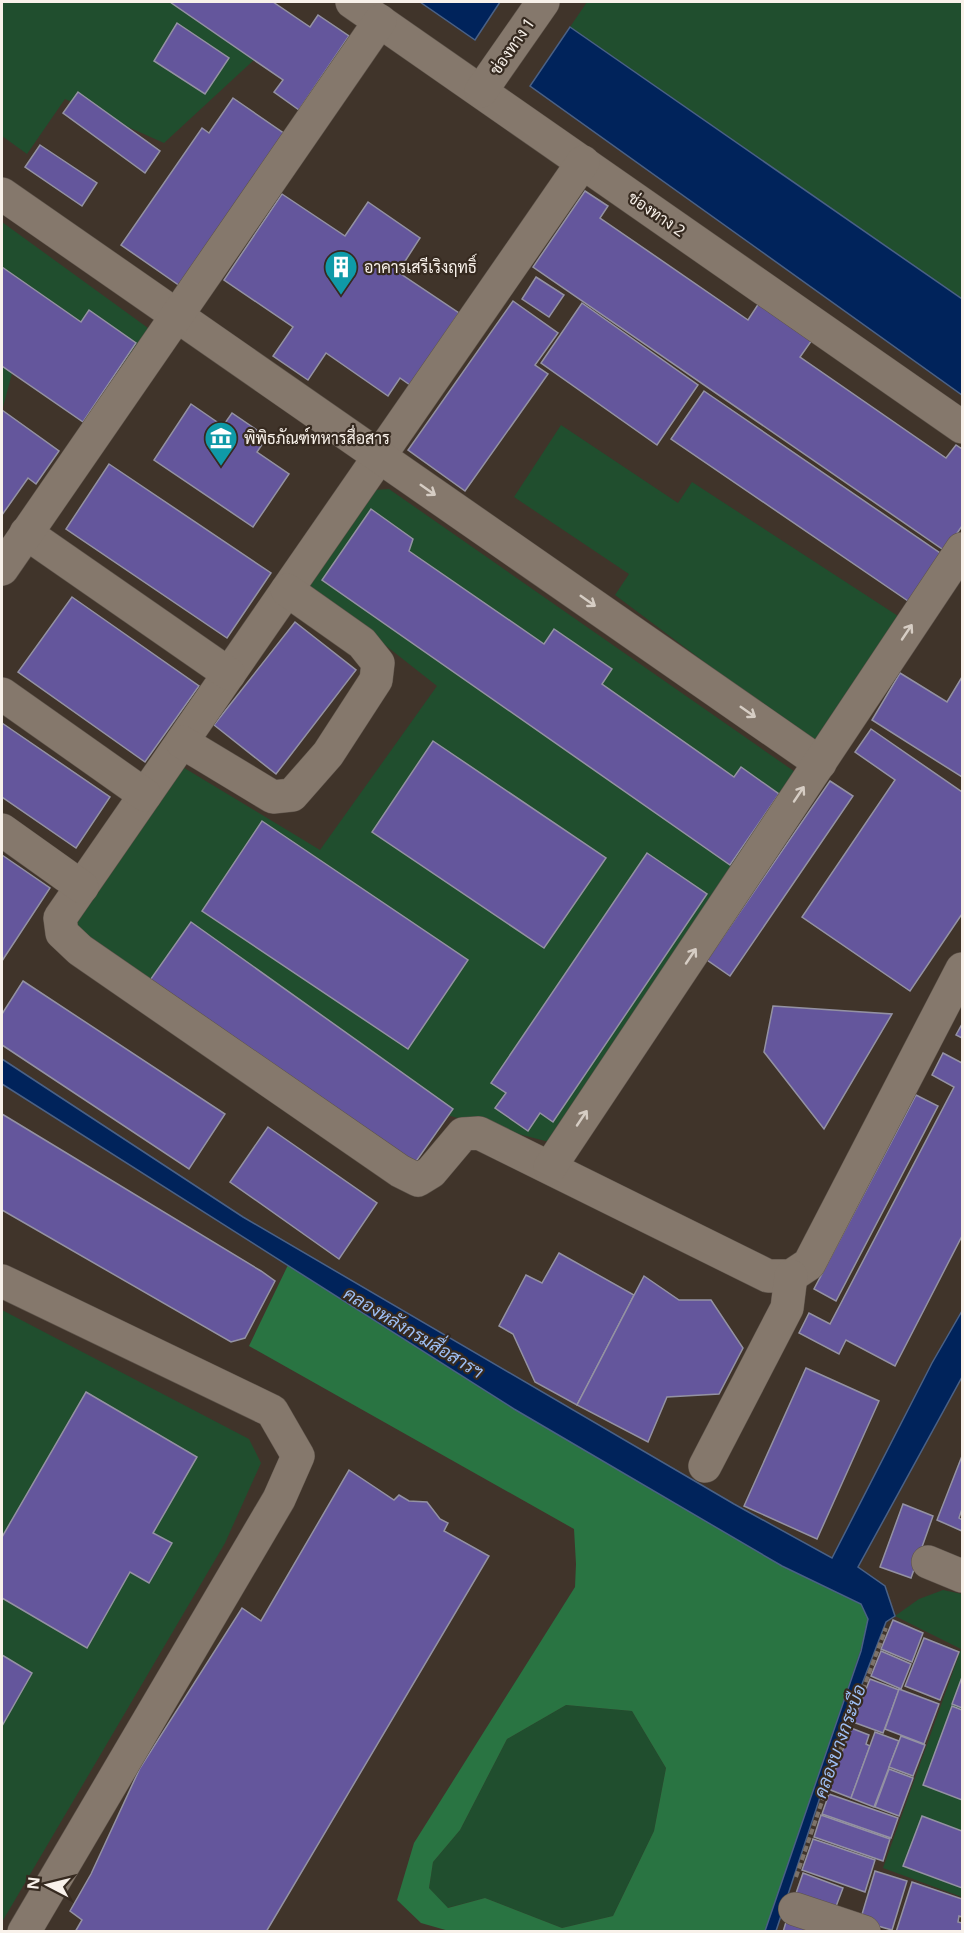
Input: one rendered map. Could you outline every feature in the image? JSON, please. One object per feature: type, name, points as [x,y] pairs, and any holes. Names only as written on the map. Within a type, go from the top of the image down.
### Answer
[{"type":"street","name":"ช่องทาง 2","points":[[352,2],[963,426]]},
{"type":"street","name":"ช่องทาง 1","points":[[481,91],[543,2]]},
{"type":"street","points":[[2,569],[380,21]]},
{"type":"street","points":[[583,162],[60,918],[62,933],[80,950],[400,1171],[418,1180],[431,1172],[463,1134],[479,1133],[768,1276],[791,1276],[809,1264],[963,969]]},
{"type":"street","points":[[2,194],[820,763]]},
{"type":"street","points":[[26,533],[229,674]]},
{"type":"street","points":[[550,1167],[963,549]]},
{"type":"street","points":[[182,742],[273,796],[292,795],[328,754],[376,680],[378,663],[362,643],[287,590]]},
{"type":"street","points":[[2,694],[145,795]]},
{"type":"street","points":[[2,830],[81,887]]},
{"type":"street","points":[[705,1466],[787,1308],[791,1276]]},
{"type":"street","points":[[2,1281],[272,1411],[298,1456],[279,1499],[24,1932]]},
{"type":"street","points":[[928,1562],[963,1576]]},
{"type":"street","points":[[795,1893],[864,1932]]},
{"type":"path","points":[[795,1893],[835,1764],[886,1629]]},
{"type":"green space","points":[[2,2],[203,2],[268,47],[164,143],[65,99],[27,154],[2,136]]},
{"type":"green space","points":[[587,2],[962,2],[962,299],[570,27]]},
{"type":"green space","points":[[2,222],[148,328],[147,345],[122,365],[136,343],[89,311],[81,322],[2,267]]},
{"type":"green space","points":[[2,351],[15,362],[2,411]]},
{"type":"green space","points":[[561,425],[678,503],[692,482],[898,616],[815,745],[615,595],[629,574],[514,497]]},
{"type":"green space","points":[[389,489],[798,774],[549,1142],[420,1108],[148,983],[97,949],[73,921],[181,766],[320,850],[437,686],[305,582],[373,490]]},
{"type":"green space","points":[[288,1265],[514,1409],[782,1566],[861,1604],[868,1619],[860,1652],[765,1931],[449,1931],[421,1923],[397,1900],[414,1843],[575,1587],[574,1529],[249,1346]],"holes":[[[566,1705],[632,1711],[666,1768],[654,1831],[613,1916],[562,1928],[485,1898],[448,1908],[429,1888],[433,1862],[460,1830],[507,1739]]]},
{"type":"green space","points":[[2,1310],[249,1439],[261,1463],[225,1543],[2,1922]]},
{"type":"green space","points":[[943,1590],[962,1594],[962,1897],[883,1868],[961,1649],[895,1616],[919,1599]]},
{"type":"green space","points":[[566,1705],[632,1711],[666,1768],[654,1831],[613,1916],[562,1928],[485,1898],[447,1908],[429,1888],[433,1862],[460,1830],[507,1739]]},
{"type":"water","points":[[420,2],[500,2],[475,40]]},
{"type":"water","points":[[570,27],[962,299],[962,395],[530,86]]},
{"type":"water","points":[[2,1059],[243,1217],[734,1504],[832,1558],[932,1363],[962,1311],[962,1377],[858,1567],[885,1586],[895,1616],[886,1622],[830,1767],[776,1931],[765,1931],[861,1651],[868,1619],[861,1604],[782,1566],[514,1409],[2,1084]]},
{"type":"building","points":[[170,2],[273,2],[310,27],[318,15],[349,36],[299,110],[274,92],[283,80]]},
{"type":"building","points":[[177,23],[229,58],[205,94],[154,61]]},
{"type":"building","points":[[78,92],[160,151],[145,173],[63,113]]},
{"type":"building","points":[[233,98],[285,134],[180,286],[121,245],[202,128],[209,133]]},
{"type":"building","points":[[40,145],[97,183],[82,206],[25,167]]},
{"type":"building","points":[[585,191],[608,206],[600,218],[748,320],[759,303],[812,340],[800,357],[946,458],[956,445],[962,449],[962,526],[945,551],[533,267]]},
{"type":"building","name":"อาคารเสรีเริงฤทธิ์","points":[[282,194],[345,236],[368,202],[420,238],[398,272],[459,313],[410,385],[400,378],[388,396],[326,353],[308,380],[273,356],[293,327],[224,280]]},
{"type":"building","points":[[2,267],[81,322],[89,310],[136,343],[83,422],[2,366]]},
{"type":"building","points":[[536,277],[564,295],[549,317],[522,299]]},
{"type":"building","points":[[513,301],[558,333],[535,365],[548,374],[465,491],[408,450]]},
{"type":"building","points":[[582,303],[698,385],[657,445],[541,363]]},
{"type":"building","points":[[704,391],[943,555],[911,603],[671,439]]},
{"type":"building","name":"พิพิธภัณฑ์ทหารสื่อสาร","points":[[191,404],[223,426],[232,413],[267,437],[257,452],[289,474],[253,527],[154,460]]},
{"type":"building","points":[[2,410],[59,451],[36,484],[28,478],[2,515]]},
{"type":"building","points":[[109,464],[271,573],[227,638],[66,529]]},
{"type":"building","points":[[371,509],[413,539],[409,551],[544,644],[554,629],[612,669],[602,684],[734,777],[741,767],[779,794],[730,865],[322,580]]},
{"type":"building","points":[[72,597],[199,686],[145,762],[18,672]]},
{"type":"building","points":[[295,622],[356,670],[276,774],[214,725]]},
{"type":"building","points":[[900,673],[947,702],[962,677],[962,777],[872,720]]},
{"type":"building","points":[[2,723],[110,797],[76,848],[2,797]]},
{"type":"building","points":[[871,729],[962,792],[962,914],[910,991],[802,917],[895,780],[855,752]]},
{"type":"building","points":[[433,741],[606,858],[544,948],[372,832]]},
{"type":"building","points":[[830,781],[853,796],[730,976],[707,960]]},
{"type":"building","points":[[262,821],[468,960],[408,1049],[202,911]]},
{"type":"building","points":[[647,853],[707,894],[553,1122],[540,1113],[528,1131],[495,1108],[506,1093],[491,1083]]},
{"type":"building","points":[[2,855],[50,888],[2,961]]},
{"type":"building","points":[[191,922],[453,1109],[410,1170],[148,983]]},
{"type":"building","points":[[23,981],[225,1114],[189,1169],[2,1045],[2,1014]]},
{"type":"building","points":[[773,1006],[892,1014],[824,1129],[764,1052]]},
{"type":"building","points":[[962,1024],[962,1038],[956,1035]]},
{"type":"building","points":[[943,1053],[962,1063],[962,1236],[895,1366],[846,1340],[839,1354],[799,1333],[809,1313],[830,1324],[954,1087],[932,1075]]},
{"type":"building","points":[[916,1095],[938,1106],[836,1301],[814,1289]]},
{"type":"building","points":[[2,1114],[275,1281],[245,1338],[231,1342],[2,1210]]},
{"type":"building","points":[[268,1127],[377,1203],[339,1259],[230,1182]]},
{"type":"building","points":[[559,1253],[634,1295],[577,1405],[535,1382],[513,1334],[499,1326],[526,1275],[542,1283]]},
{"type":"building","points":[[644,1276],[679,1300],[711,1300],[743,1348],[719,1394],[667,1397],[648,1442],[577,1405]]},
{"type":"building","points":[[806,1368],[879,1401],[817,1539],[744,1506]]},
{"type":"building","points":[[86,1392],[197,1457],[153,1533],[172,1543],[149,1583],[130,1572],[87,1648],[2,1598],[2,1537]]},
{"type":"building","points":[[962,1456],[962,1509],[959,1518],[962,1520],[962,1531],[937,1520]]},
{"type":"building","points":[[349,1470],[394,1500],[399,1495],[409,1501],[427,1502],[440,1519],[448,1523],[444,1531],[489,1556],[266,1932],[75,1932],[82,1920],[70,1911],[91,1874],[140,1768],[242,1608],[261,1621]]},
{"type":"building","points":[[903,1504],[933,1516],[911,1578],[880,1567]]},
{"type":"building","points":[[893,1620],[923,1633],[912,1662],[881,1649]]},
{"type":"building","points":[[924,1638],[959,1652],[940,1700],[905,1686]]},
{"type":"building","points":[[881,1651],[911,1664],[901,1689],[871,1676]]},
{"type":"building","points":[[2,1655],[32,1673],[2,1726]]},
{"type":"building","points":[[962,1677],[962,1708],[952,1704]]},
{"type":"building","points":[[870,1679],[899,1690],[883,1733],[853,1722]]},
{"type":"building","points":[[899,1689],[939,1704],[924,1744],[885,1729]]},
{"type":"building","points":[[952,1706],[962,1710],[962,1800],[923,1785]]},
{"type":"building","points":[[851,1728],[869,1735],[866,1744],[870,1746],[851,1798],[828,1789]]},
{"type":"building","points":[[875,1732],[899,1741],[874,1807],[851,1798]]},
{"type":"building","points":[[901,1736],[925,1745],[913,1776],[889,1767]]},
{"type":"building","points":[[889,1769],[913,1778],[899,1816],[875,1807]]},
{"type":"building","points":[[829,1794],[898,1818],[891,1838],[822,1814]]},
{"type":"building","points":[[821,1815],[890,1839],[883,1861],[814,1837]]},
{"type":"building","points":[[922,1816],[962,1831],[962,1888],[903,1866]]},
{"type":"building","points":[[813,1839],[875,1860],[865,1892],[802,1870]]},
{"type":"building","points":[[875,1871],[907,1881],[892,1930],[860,1921]]},
{"type":"building","points":[[803,1873],[843,1888],[832,1917],[793,1902]]},
{"type":"building","points":[[912,1882],[962,1899],[962,1917],[959,1916],[958,1922],[962,1923],[962,1932],[896,1932]]},
{"type":"building","points":[[786,1922],[808,1930],[807,1932],[783,1932]]},
{"type":"place","name":"อาคารเสรีเริงฤทธิ์","points":[[341,296]]},
{"type":"place","name":"พิพิธภัณฑ์ทหารสื่อสาร","points":[[221,467]]},
{"type":"water label","name":"คลองหลังกรมสื่อสารฯ","points":[[414,1332]]},
{"type":"water label","name":"คลองบางกระบือ","points":[[839,1741]]}]
